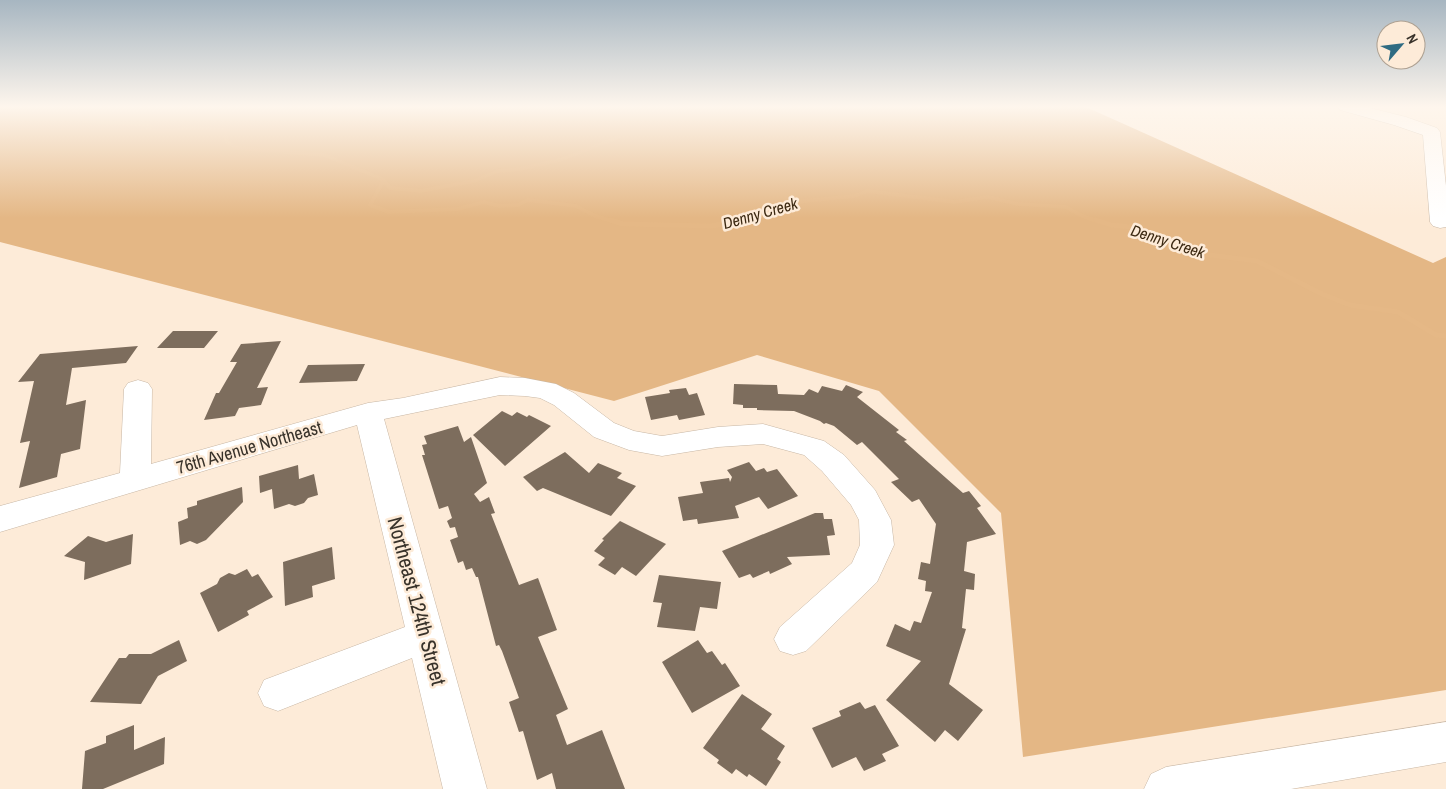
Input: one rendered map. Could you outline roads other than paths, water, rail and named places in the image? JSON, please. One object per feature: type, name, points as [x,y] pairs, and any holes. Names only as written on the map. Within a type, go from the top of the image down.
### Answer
[{"type":"street","points":[[1432,144],[1440,222]]},
{"type":"street","name":"76th Avenue Northeast","points":[[0,520],[368,412],[403,407],[500,386],[546,390],[564,399],[604,430],[629,440],[662,446],[718,437],[763,434],[814,448],[833,463],[864,498],[875,520],[877,545],[865,572],[793,639]]},
{"type":"street","points":[[134,480],[138,389]]},
{"type":"street","name":"Northeast 124th Street","points":[[368,412],[465,789]]},
{"type":"street","points":[[278,693],[426,636]]},
{"type":"street","points":[[1166,789],[1446,742]]},
{"type":"waterway","name":"Denny Creek","points":[[230,144],[236,148],[324,155],[384,180]]},
{"type":"waterway","points":[[384,180],[390,188],[421,191],[474,181],[498,171],[520,169],[560,160],[602,144]]},
{"type":"waterway","name":"Denny Creek","points":[[384,180],[370,205],[389,212],[458,209],[484,202],[499,206],[518,205],[528,200],[576,206],[595,216],[615,222]]},
{"type":"waterway","name":"Denny Creek","points":[[738,222],[804,201],[855,196],[867,191],[955,202],[987,197],[1018,204],[1066,207],[1082,216],[1100,222]]},
{"type":"waterway","name":"Denny Creek","points":[[610,220],[623,224],[712,226],[742,220]]},
{"type":"waterway","name":"Denny Creek","points":[[1096,220],[1111,225],[1131,227],[1202,254],[1257,261],[1322,294],[1350,305],[1398,312],[1436,335],[1446,336]]}]
